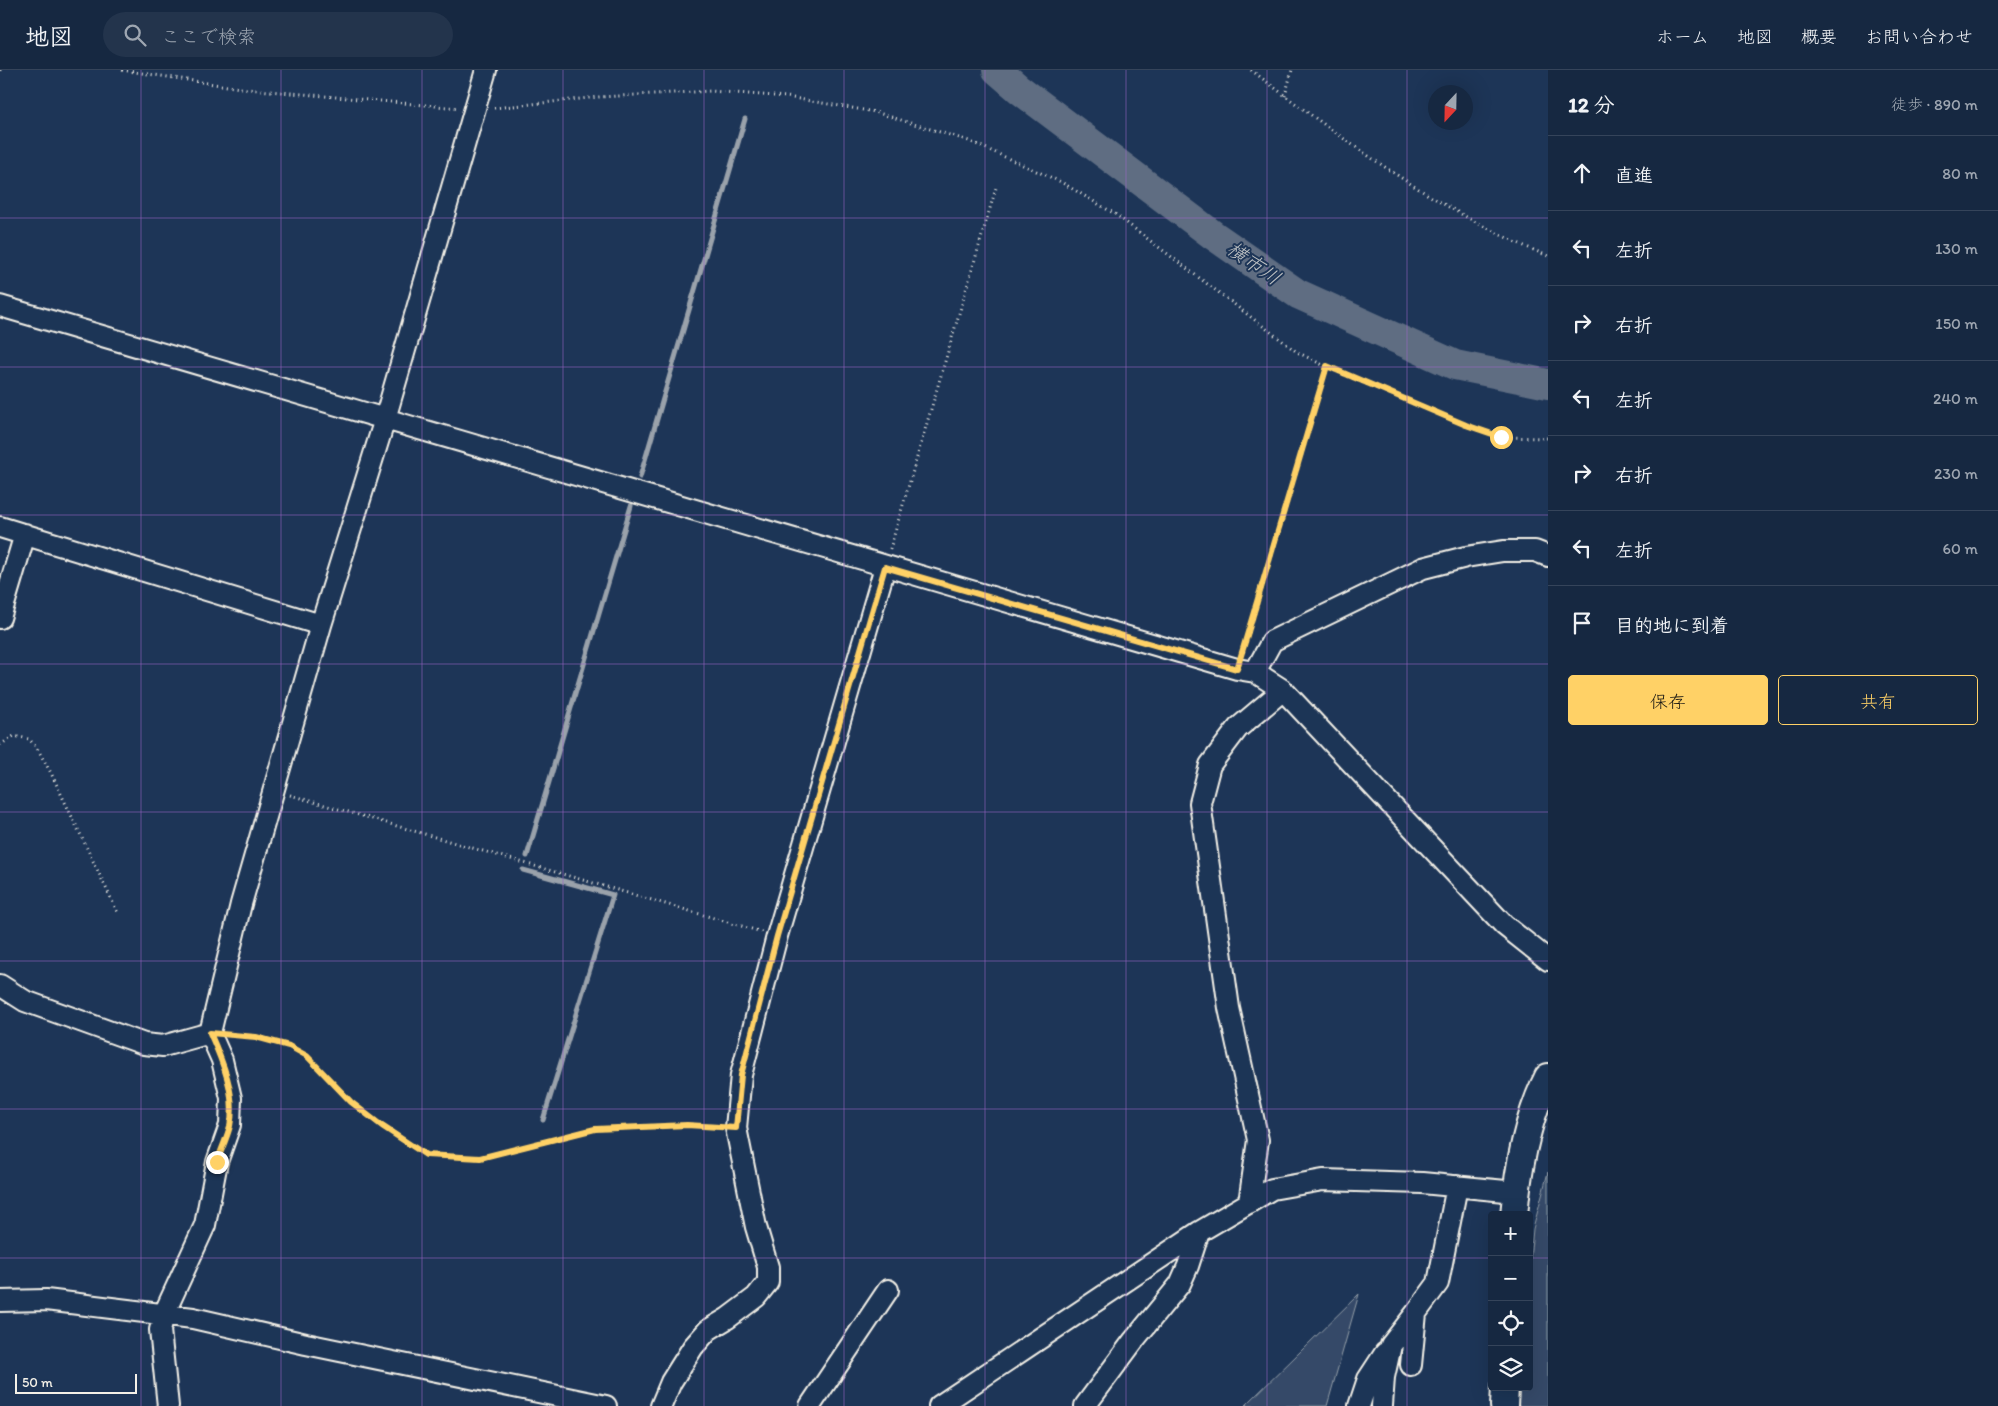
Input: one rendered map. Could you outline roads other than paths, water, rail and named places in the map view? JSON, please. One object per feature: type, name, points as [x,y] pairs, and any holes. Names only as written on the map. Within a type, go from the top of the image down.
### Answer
[{"type":"main road","points":[[1515,1203],[1527,1134],[1548,1077]]},
{"type":"main road","points":[[1504,1406],[1505,1391]]},
{"type":"street","points":[[168,1406],[160,1330],[164,1314],[205,1225],[217,1162],[230,1125],[231,1098],[222,1060],[210,1033],[240,904],[321,625],[385,419],[486,70]]},
{"type":"street","points":[[0,306],[885,567],[1246,671],[1282,690],[1504,925],[1548,960]]},
{"type":"street","points":[[0,527],[321,625]]},
{"type":"street","points":[[0,618],[25,534]]},
{"type":"street","points":[[1246,671],[1272,641],[1423,568],[1466,557],[1504,551],[1536,551],[1548,556]]},
{"type":"street","points":[[661,1406],[671,1382],[693,1347],[708,1330],[756,1297],[768,1282],[768,1267],[756,1227],[736,1128],[741,1075],[777,936],[885,567]]},
{"type":"street","points":[[1249,1203],[1258,1140],[1228,1008],[1200,803],[1210,765],[1238,728],[1282,690]]},
{"type":"street","points":[[0,984],[25,1001],[144,1044],[163,1046],[210,1033]]},
{"type":"street","points":[[939,1406],[1199,1232],[1272,1189],[1323,1180],[1422,1183],[1457,1186],[1515,1203]]},
{"type":"street","points":[[1359,1406],[1368,1379],[1390,1345],[1438,1283],[1457,1186]]},
{"type":"street","points":[[1085,1406],[1134,1340],[1180,1284],[1199,1232]]},
{"type":"street","points":[[810,1406],[888,1290]]},
{"type":"street","points":[[0,1301],[46,1300],[164,1314],[218,1323],[306,1344],[606,1406]]},
{"type":"street","points":[[1411,1365],[1416,1313]]},
{"type":"street","points":[[1382,1406],[1384,1377],[1390,1345]]},
{"type":"waterway","name":"横市川","points":[[997,70],[1019,89],[1213,235],[1298,294],[1455,365],[1548,384]]},
{"type":"waterway","points":[[640,477],[745,119]]},
{"type":"waterway","points":[[527,856],[631,506]]},
{"type":"waterway","points":[[523,870],[613,895],[543,1120]]}]
